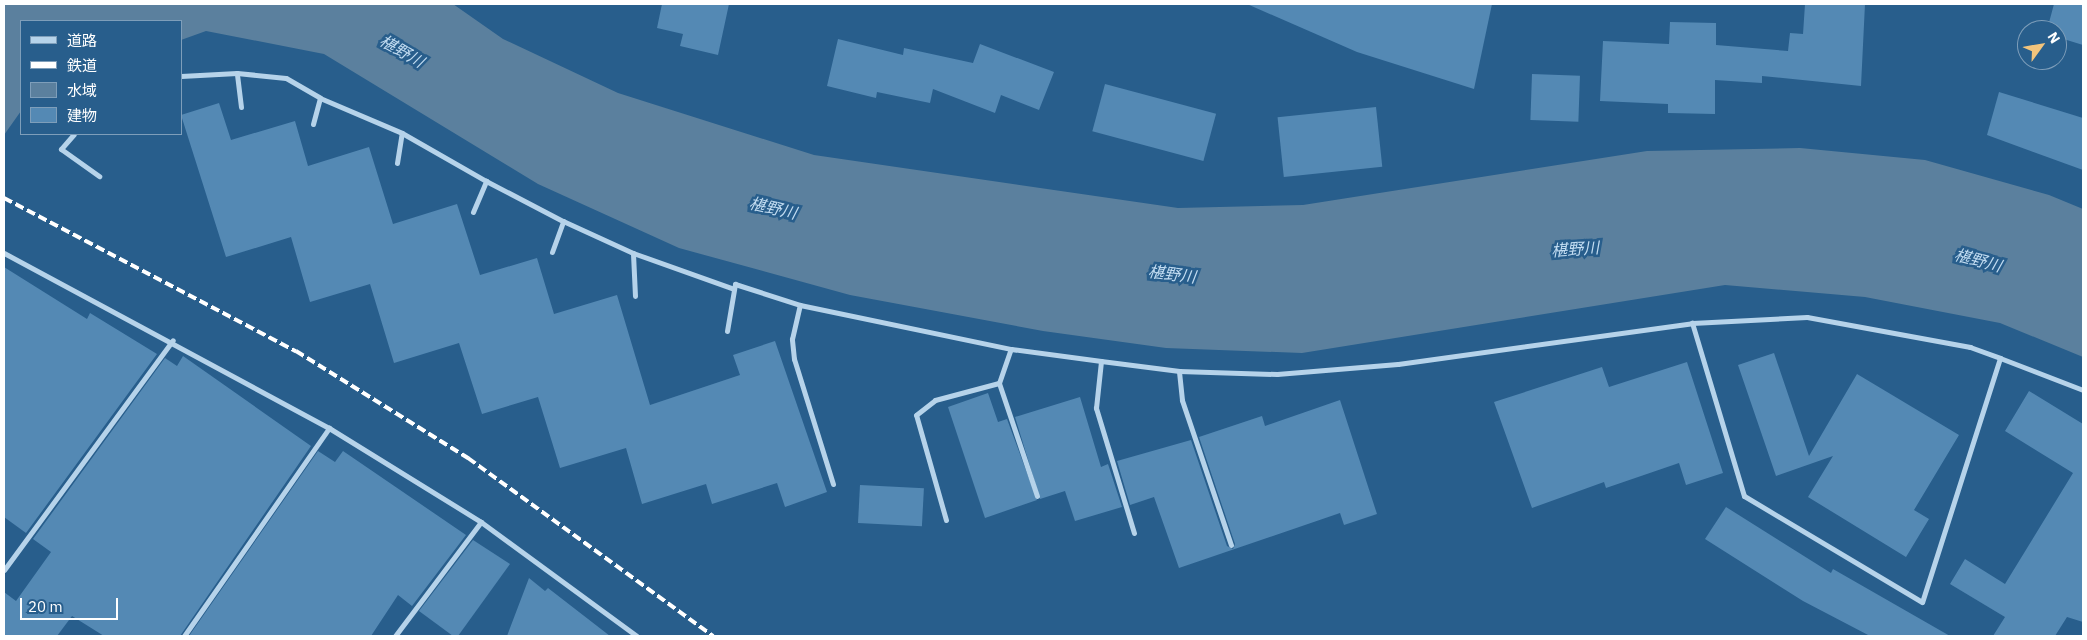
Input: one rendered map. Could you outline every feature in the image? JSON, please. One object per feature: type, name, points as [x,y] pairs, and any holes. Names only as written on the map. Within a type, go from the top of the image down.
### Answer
[{"type":"street","points":[[237,73],[241,107]]},
{"type":"street","points":[[182,76],[237,73],[286,78],[320,98],[402,133],[486,181],[563,221],[633,254],[734,289]]},
{"type":"street","points":[[313,124],[320,98]]},
{"type":"street","points":[[396,163],[402,133]]},
{"type":"street","points":[[73,135],[60,148],[99,176]]},
{"type":"street","points":[[473,212],[486,181]]},
{"type":"street","points":[[552,252],[563,221]]},
{"type":"street","points":[[4,252],[173,340],[329,428],[481,522],[637,636]]},
{"type":"street","points":[[633,254],[635,296]]},
{"type":"street","points":[[727,331],[735,284],[800,305],[1011,349],[1179,371],[1277,374],[1389,365],[1692,323],[1807,317],[1970,346],[2083,390]]},
{"type":"street","points":[[800,305],[792,339],[794,359],[833,484]]},
{"type":"street","points":[[1692,323],[1744,496],[1922,602],[2000,358]]},
{"type":"street","points":[[4,570],[173,340]]},
{"type":"street","points":[[1011,349],[999,383],[1038,496]]},
{"type":"street","points":[[1101,361],[1096,408],[1134,532]]},
{"type":"street","points":[[1179,371],[1182,400],[1231,545]]},
{"type":"street","points":[[946,520],[916,415],[935,400],[999,383]]},
{"type":"street","points":[[184,636],[329,428]]},
{"type":"street","points":[[395,636],[481,522]]},
{"type":"water","name":"椹野川","points":[[4,4],[453,4],[503,39],[618,93],[814,155],[1178,208],[1303,205],[1647,151],[1800,148],[1925,160],[2049,195],[2083,209],[2083,357],[2000,323],[1865,297],[1725,285],[1302,353],[1166,348],[1043,331],[850,295],[679,248],[538,184],[324,54],[206,31],[182,40],[182,20],[20,20],[20,112],[4,135]]},
{"type":"building","points":[[662,4],[729,4],[718,55],[680,46],[683,34],[657,28]]},
{"type":"building","points":[[1247,4],[1492,4],[1474,89],[1357,52]]},
{"type":"building","points":[[1805,4],[1865,4],[1861,86],[1762,76],[1762,83],[1715,80],[1715,114],[1668,113],[1668,104],[1600,101],[1603,41],[1669,44],[1670,22],[1716,23],[1716,45],[1788,51],[1790,33],[1803,34]]},
{"type":"building","points":[[2054,4],[2083,4],[2083,45],[2067,40],[2067,20],[2050,20]]},
{"type":"building","points":[[838,39],[903,55],[904,48],[973,63],[980,44],[1054,72],[1039,110],[1001,95],[995,113],[933,89],[930,103],[877,92],[876,98],[827,86]]},
{"type":"building","points":[[1532,74],[1580,76],[1578,122],[1530,120]]},
{"type":"building","points":[[1105,84],[1216,114],[1203,161],[1092,131]]},
{"type":"building","points":[[1999,92],[2083,118],[2083,170],[1987,135]]},
{"type":"building","points":[[219,103],[231,140],[295,121],[308,166],[369,147],[393,224],[457,204],[480,275],[537,258],[554,314],[617,295],[650,405],[740,375],[733,355],[775,341],[827,492],[785,507],[777,483],[712,504],[706,484],[642,504],[626,448],[560,468],[538,397],[482,414],[459,343],[394,363],[370,284],[310,302],[291,237],[226,257],[182,115]]},
{"type":"building","points":[[1376,107],[1382,167],[1284,177],[1278,117]]},
{"type":"building","points":[[4,267],[87,319],[90,313],[157,354],[26,533],[4,517]]},
{"type":"building","points":[[1774,353],[1809,456],[1857,374],[1959,435],[1914,510],[1929,519],[1906,557],[1808,497],[1833,456],[1776,476],[1738,365]]},
{"type":"building","points":[[183,356],[311,446],[180,636],[104,636],[72,616],[57,636],[4,636],[4,592],[16,601],[51,552],[33,539],[165,358],[177,366]]},
{"type":"building","points":[[1687,362],[1723,473],[1686,485],[1679,463],[1606,488],[1604,482],[1532,508],[1494,402],[1602,367],[1609,387]]},
{"type":"building","points":[[2029,391],[2083,424],[2083,622],[2067,617],[2055,636],[1993,636],[2005,617],[1950,584],[1965,559],[2005,584],[2073,473],[2005,431]]},
{"type":"building","points":[[988,393],[998,422],[1007,419],[1037,500],[985,518],[948,407]]},
{"type":"building","points":[[1080,397],[1101,467],[1108,464],[1122,507],[1075,521],[1065,491],[1040,499],[1015,417]]},
{"type":"building","points":[[1340,400],[1377,514],[1344,525],[1340,513],[1179,568],[1154,497],[1130,505],[1117,461],[1191,440],[1227,546],[1233,549],[1235,544],[1199,437],[1262,416],[1265,426]]},
{"type":"building","points":[[318,451],[335,462],[343,451],[466,535],[412,606],[398,595],[371,636],[189,636]]},
{"type":"building","points":[[860,485],[924,488],[922,526],[858,523]]},
{"type":"building","points":[[1726,507],[1831,573],[1833,569],[1950,636],[1870,636],[1803,601],[1705,539]]},
{"type":"building","points":[[473,540],[510,564],[458,636],[453,636],[419,611]]},
{"type":"building","points":[[529,578],[545,591],[548,588],[610,636],[507,636]]},
{"type":"railway","points":[[4,198],[296,351],[468,458],[713,636]]}]
